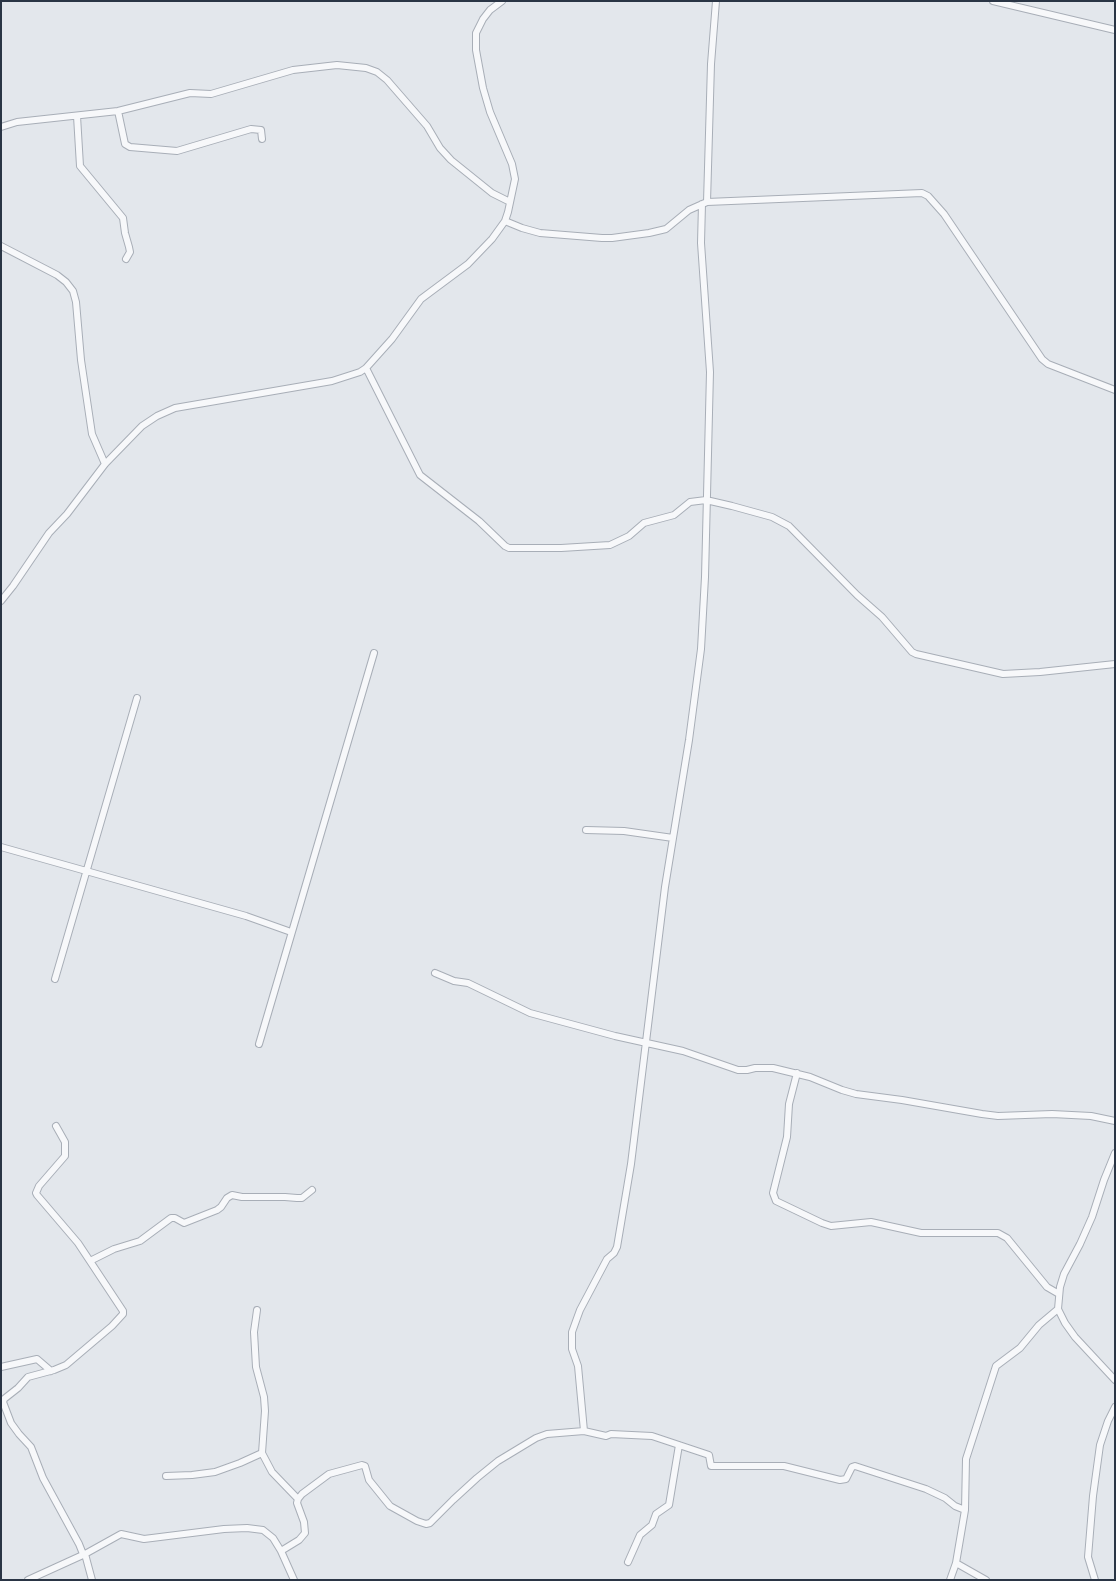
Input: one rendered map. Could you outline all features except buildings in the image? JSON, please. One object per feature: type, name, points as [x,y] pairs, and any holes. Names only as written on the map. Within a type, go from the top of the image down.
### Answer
[{"type":"street","points":[[1,601],[13,586],[49,532],[64,518],[105,464],[142,426],[165,412],[202,403],[332,381],[349,376],[366,368],[392,338],[421,299],[468,264],[492,239],[505,221],[514,186],[513,171],[487,102],[476,50],[476,33],[478,27],[490,10],[502,1]]},
{"type":"street","points":[[584,1432],[578,1366],[572,1349],[572,1332],[580,1310],[607,1259],[614,1253],[617,1247],[631,1164],[665,886],[689,740],[701,649],[705,577],[710,372],[701,250],[705,203],[711,64],[716,1]]},
{"type":"street","points":[[993,1],[1115,30]]},
{"type":"street","points":[[1,127],[17,122],[118,111],[190,93],[211,94],[293,70],[337,65],[366,68],[377,72],[388,80],[427,126],[440,148],[451,160],[492,193],[510,202]]},
{"type":"street","points":[[118,111],[125,144],[130,147],[177,151],[257,128],[261,130],[262,139]]},
{"type":"street","points":[[77,116],[80,166],[123,218],[125,234],[130,247],[130,252],[126,259]]},
{"type":"street","points":[[505,221],[522,228],[540,232],[612,238],[666,229],[689,210],[705,203],[922,193],[931,199],[944,214],[1025,336],[1044,361],[1048,364],[1115,390]]},
{"type":"street","points":[[1,246],[57,276],[66,282],[73,291],[76,302],[81,360],[92,434],[105,464]]},
{"type":"street","points":[[366,368],[420,475],[479,521],[509,548],[561,548],[610,545],[630,536],[644,523],[674,515],[690,502],[706,500],[778,519],[789,526],[857,595],[882,618],[912,652],[916,654],[1003,674],[1040,672],[1115,664]]},
{"type":"street","points":[[260,1044],[291,932],[374,654]]},
{"type":"street","points":[[55,979],[137,698]]},
{"type":"street","points":[[586,830],[624,831],[673,838]]},
{"type":"street","points":[[1,847],[246,916],[291,932]]},
{"type":"street","points":[[436,973],[454,981],[468,983],[534,1014],[615,1036],[683,1051],[738,1070],[773,1068],[797,1073],[856,1094],[902,1100],[982,1114],[998,1116],[1052,1114],[1100,1118],[1115,1121]]},
{"type":"street","points":[[797,1073],[789,1104],[787,1137],[773,1193],[776,1200],[831,1226],[870,1222],[922,1233],[998,1233],[1007,1238],[1047,1287],[1059,1294]]},
{"type":"street","points":[[56,1126],[65,1142],[65,1156],[39,1186],[36,1192],[78,1243],[123,1311],[123,1314],[112,1326],[66,1365],[51,1371],[28,1377],[18,1388],[4,1399],[4,1406],[16,1430],[31,1447],[43,1478],[80,1544],[92,1580]]},
{"type":"street","points":[[1115,1153],[1104,1180],[1092,1217],[1064,1274],[1059,1294],[1058,1309],[1065,1323],[1075,1337],[1115,1380]]},
{"type":"street","points":[[90,1261],[114,1249],[140,1241],[171,1218],[175,1218],[184,1223],[217,1210],[221,1207],[226,1198],[232,1195],[242,1197],[302,1198],[312,1190]]},
{"type":"street","points":[[950,1580],[956,1563],[965,1510],[966,1459],[996,1366],[1020,1348],[1039,1325],[1058,1309]]},
{"type":"street","points":[[257,1310],[254,1332],[256,1367],[264,1397],[265,1410],[262,1453],[272,1472],[298,1499]]},
{"type":"street","points":[[1,1367],[37,1359],[51,1371]]},
{"type":"street","points":[[1095,1580],[1088,1557],[1093,1496],[1100,1445],[1108,1421],[1115,1407]]},
{"type":"street","points":[[281,1551],[299,1540],[305,1533],[304,1522],[297,1503],[298,1499],[302,1494],[329,1474],[362,1465],[366,1468],[371,1483],[390,1506],[417,1521],[426,1524],[430,1523],[453,1500],[498,1462],[536,1438],[547,1434],[584,1432],[606,1436],[611,1434],[652,1436],[709,1455],[711,1466],[784,1466],[840,1480],[846,1480],[852,1467],[855,1466],[926,1489],[945,1498],[955,1506],[965,1510]]},
{"type":"street","points":[[628,1562],[640,1535],[652,1525],[656,1514],[670,1505],[679,1445]]},
{"type":"street","points":[[166,1476],[192,1476],[214,1472],[240,1463],[262,1453]]},
{"type":"street","points":[[28,1580],[84,1554],[121,1534],[144,1539],[224,1529],[247,1528],[258,1529],[268,1533],[281,1551],[294,1580]]},
{"type":"street","points":[[956,1563],[986,1580]]}]
